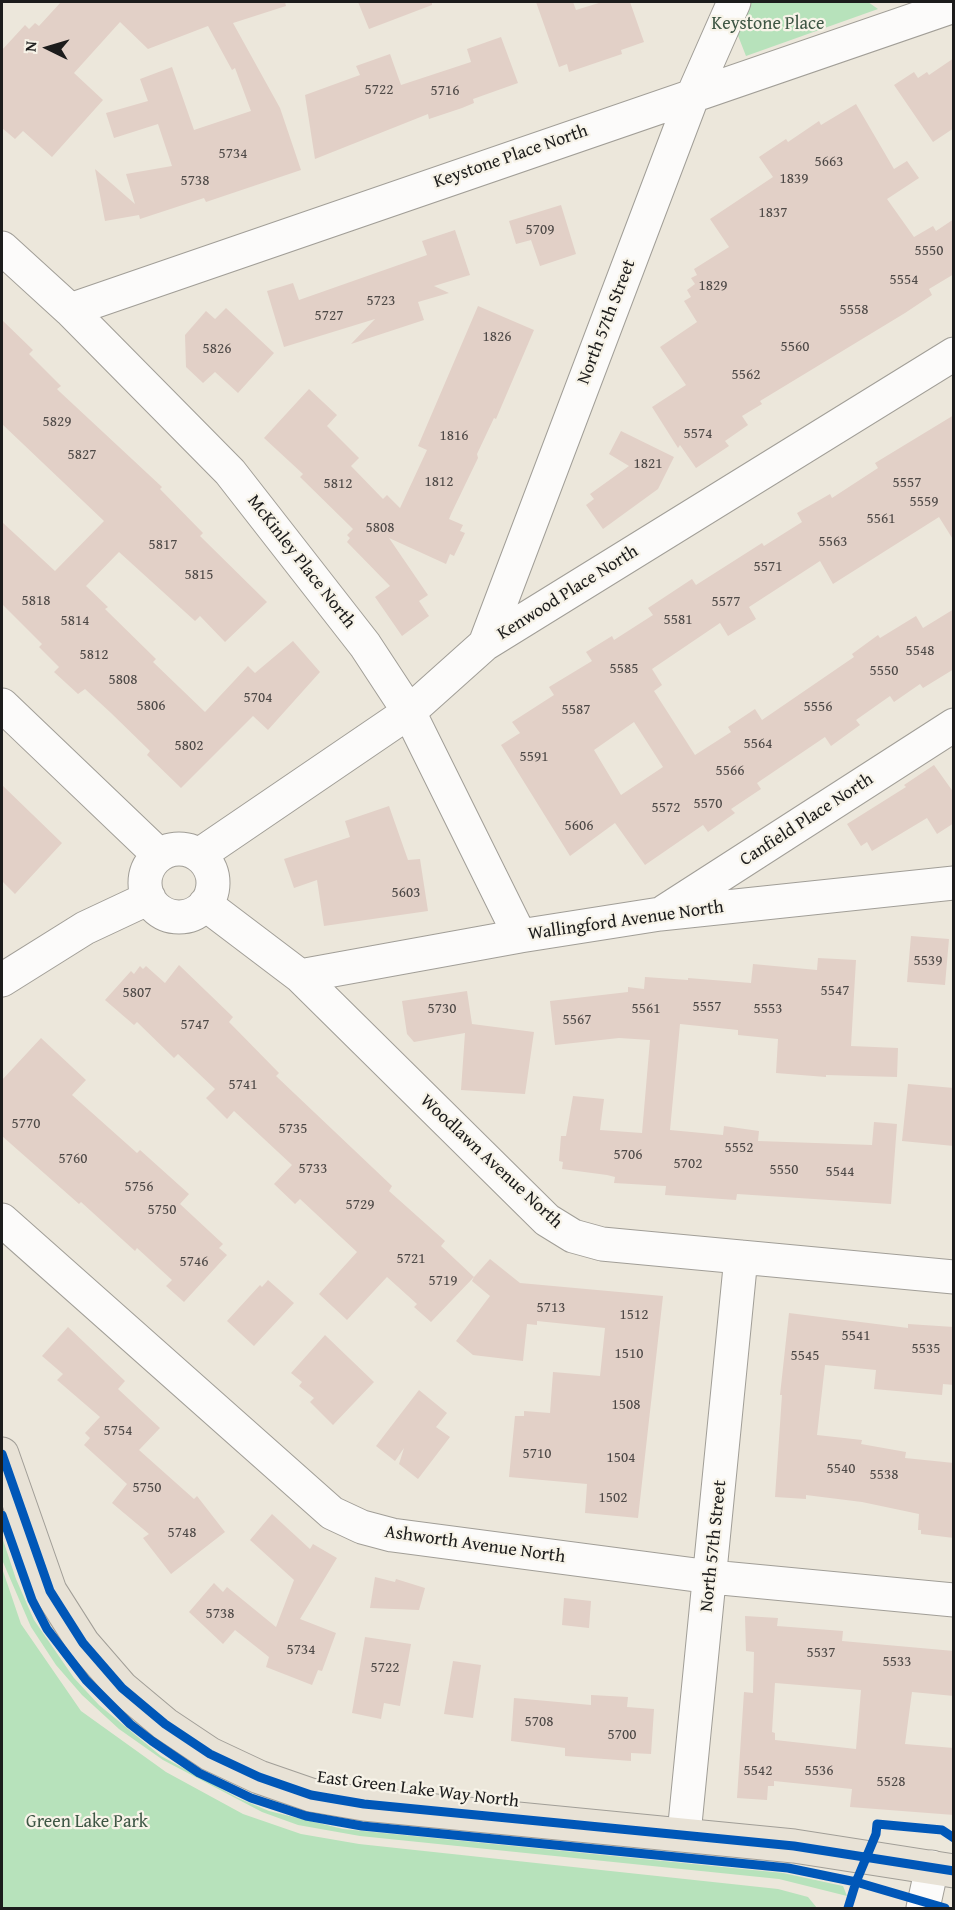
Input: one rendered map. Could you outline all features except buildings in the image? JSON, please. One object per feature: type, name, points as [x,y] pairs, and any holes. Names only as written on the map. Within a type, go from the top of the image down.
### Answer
[{"type":"main road","name":"East Green Lake Way North","points":[[2,1454],[39,1564],[65,1618],[122,1688],[165,1724],[210,1754],[285,1787],[338,1800],[794,1846],[943,1869]]},
{"type":"street","name":"North 57th Street","points":[[484,644],[693,95],[734,2]]},
{"type":"street","name":"Keystone Place North","points":[[70,310],[693,95],[905,10],[954,6]]},
{"type":"street","name":"McKinley Place North","points":[[2,248],[70,310],[230,472],[365,645],[409,712],[520,936]]},
{"type":"street","name":"Kenwood Place North","points":[[199,855],[409,712],[484,644],[954,354]]},
{"type":"street","points":[[2,705],[159,855]]},
{"type":"street","name":"Canfield Place North","points":[[660,914],[954,725]]},
{"type":"street","points":[[177,848],[199,855],[207,864],[213,884],[205,904],[197,911],[177,916],[157,909],[149,898],[145,878],[148,867],[159,855],[177,848]]},
{"type":"street","name":"Wallingford Avenue North","points":[[300,976],[520,936],[660,914],[954,883]]},
{"type":"street","points":[[2,980],[85,928],[149,898]]},
{"type":"street","name":"Woodlawn Avenue North","points":[[205,904],[300,976],[559,1228],[587,1241],[602,1244],[954,1277]]},
{"type":"street","name":"Ashworth Avenue North","points":[[2,1220],[332,1513],[362,1527],[392,1535],[711,1576],[954,1600]]},
{"type":"street","name":"North 57th Street","points":[[684,1834],[741,1257]]},
{"type":"street","points":[[922,1908],[943,1869]]},
{"type":"green space","name":"Keystone Place","points":[[751,2],[868,2],[878,9],[746,56],[737,33]]},
{"type":"green space","points":[[2,1537],[16,1579],[34,1620],[74,1678],[99,1705],[161,1756],[238,1798],[269,1811],[343,1829],[783,1873],[843,1886],[847,1896],[779,1879],[360,1836],[298,1825],[262,1812],[163,1760],[119,1729],[82,1695],[56,1665],[31,1627],[3,1562]]},
{"type":"green space","name":"Green Lake Park","points":[[2,1568],[21,1624],[81,1711],[166,1772],[243,1814],[301,1834],[359,1844],[778,1889],[808,1897],[817,1908],[2,1908]]},
{"type":"cycle path","points":[[2,1454],[50,1591],[83,1643],[122,1688],[165,1724],[210,1754],[259,1777],[311,1795],[364,1804],[794,1846],[954,1871]]},
{"type":"cycle path","points":[[2,1515],[32,1600],[47,1629],[86,1680],[130,1724],[152,1741],[199,1773],[251,1798],[306,1816],[362,1826],[788,1868],[856,1882],[945,1908]]},
{"type":"cycle path","points":[[848,1908],[876,1834],[877,1824],[942,1830],[954,1838]]}]
